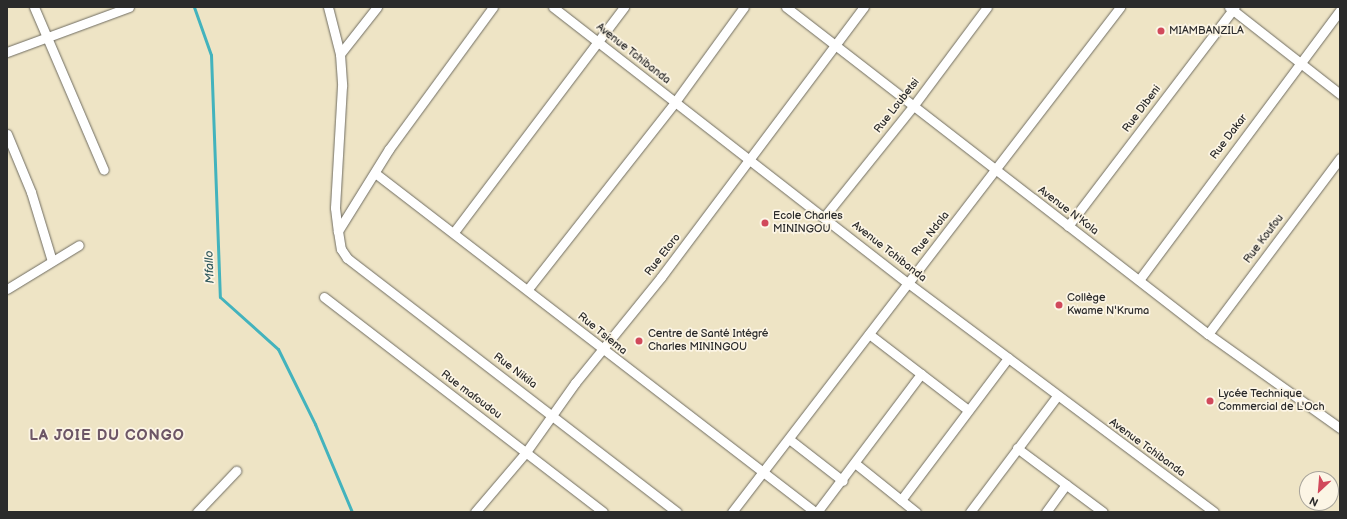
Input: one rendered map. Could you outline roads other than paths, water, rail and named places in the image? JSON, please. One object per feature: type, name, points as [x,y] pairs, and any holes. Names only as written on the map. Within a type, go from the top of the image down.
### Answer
[{"type":"street","points":[[34,7],[104,170]]},
{"type":"street","points":[[7,52],[129,7]]},
{"type":"street","points":[[328,7],[340,54],[342,117],[335,208],[338,231]]},
{"type":"street","points":[[340,54],[377,7]]},
{"type":"street","points":[[338,231],[404,126],[494,7]]},
{"type":"street","name":"Avenue Tchibanda","points":[[553,7],[750,161],[1203,509],[1214,512]]},
{"type":"street","points":[[454,232],[597,40],[624,7]]},
{"type":"street","points":[[528,289],[675,102],[744,7]]},
{"type":"street","name":"Avenue N'Kola","points":[[786,7],[1208,334],[1340,428]]},
{"type":"street","name":"Rue Etoro","points":[[475,512],[526,452],[552,414],[750,161],[864,7]]},
{"type":"street","name":"Rue Loubetsi","points":[[824,217],[914,105],[987,7]]},
{"type":"street","name":"Rue Ndola","points":[[732,512],[1120,7]]},
{"type":"street","points":[[1232,8],[1340,94]]},
{"type":"street","name":"Rue Dibeni","points":[[1068,226],[1232,8]]},
{"type":"street","name":"Rue Dakar","points":[[1139,280],[1340,10]]},
{"type":"street","points":[[7,134],[30,192],[52,261]]},
{"type":"street","name":"Rue Koufou","points":[[1208,334],[1340,158]]},
{"type":"street","name":"Rue Tsiema","points":[[375,173],[528,289],[603,350],[816,512]]},
{"type":"street","name":"Rue Nikila","points":[[338,231],[341,249],[347,258],[552,414],[677,512]]},
{"type":"street","points":[[7,289],[79,245]]},
{"type":"street","name":"Rue mafoudou","points":[[324,297],[603,512]]},
{"type":"street","points":[[869,334],[968,410]]},
{"type":"street","points":[[901,500],[1008,358]]},
{"type":"street","points":[[816,512],[856,464],[921,374]]},
{"type":"street","points":[[970,512],[1057,396]]},
{"type":"street","points":[[789,439],[842,481]]},
{"type":"street","points":[[1017,448],[1103,512]]},
{"type":"street","points":[[856,464],[916,512]]},
{"type":"street","points":[[197,512],[236,471]]},
{"type":"street","points":[[1046,512],[1066,484]]},
{"type":"waterway","name":"Mfallo","points":[[194,7],[211,55],[220,297],[278,349],[315,424],[352,512]]},
{"type":"place","name":"MIAMBANZILA","points":[[1161,31]]},
{"type":"place","name":"Ecole Charles MININGOU","points":[[765,223]]},
{"type":"place","name":"Collège Kwame N'Kruma","points":[[1059,305]]},
{"type":"place","name":"Centre de Santé Intégré Charles MININGOU","points":[[639,341]]},
{"type":"place","name":"Lycée Technique Commercial de L'Och","points":[[1210,401]]},
{"type":"district","name":"LA JOIE DU CONGO","points":[[107,436]]}]
